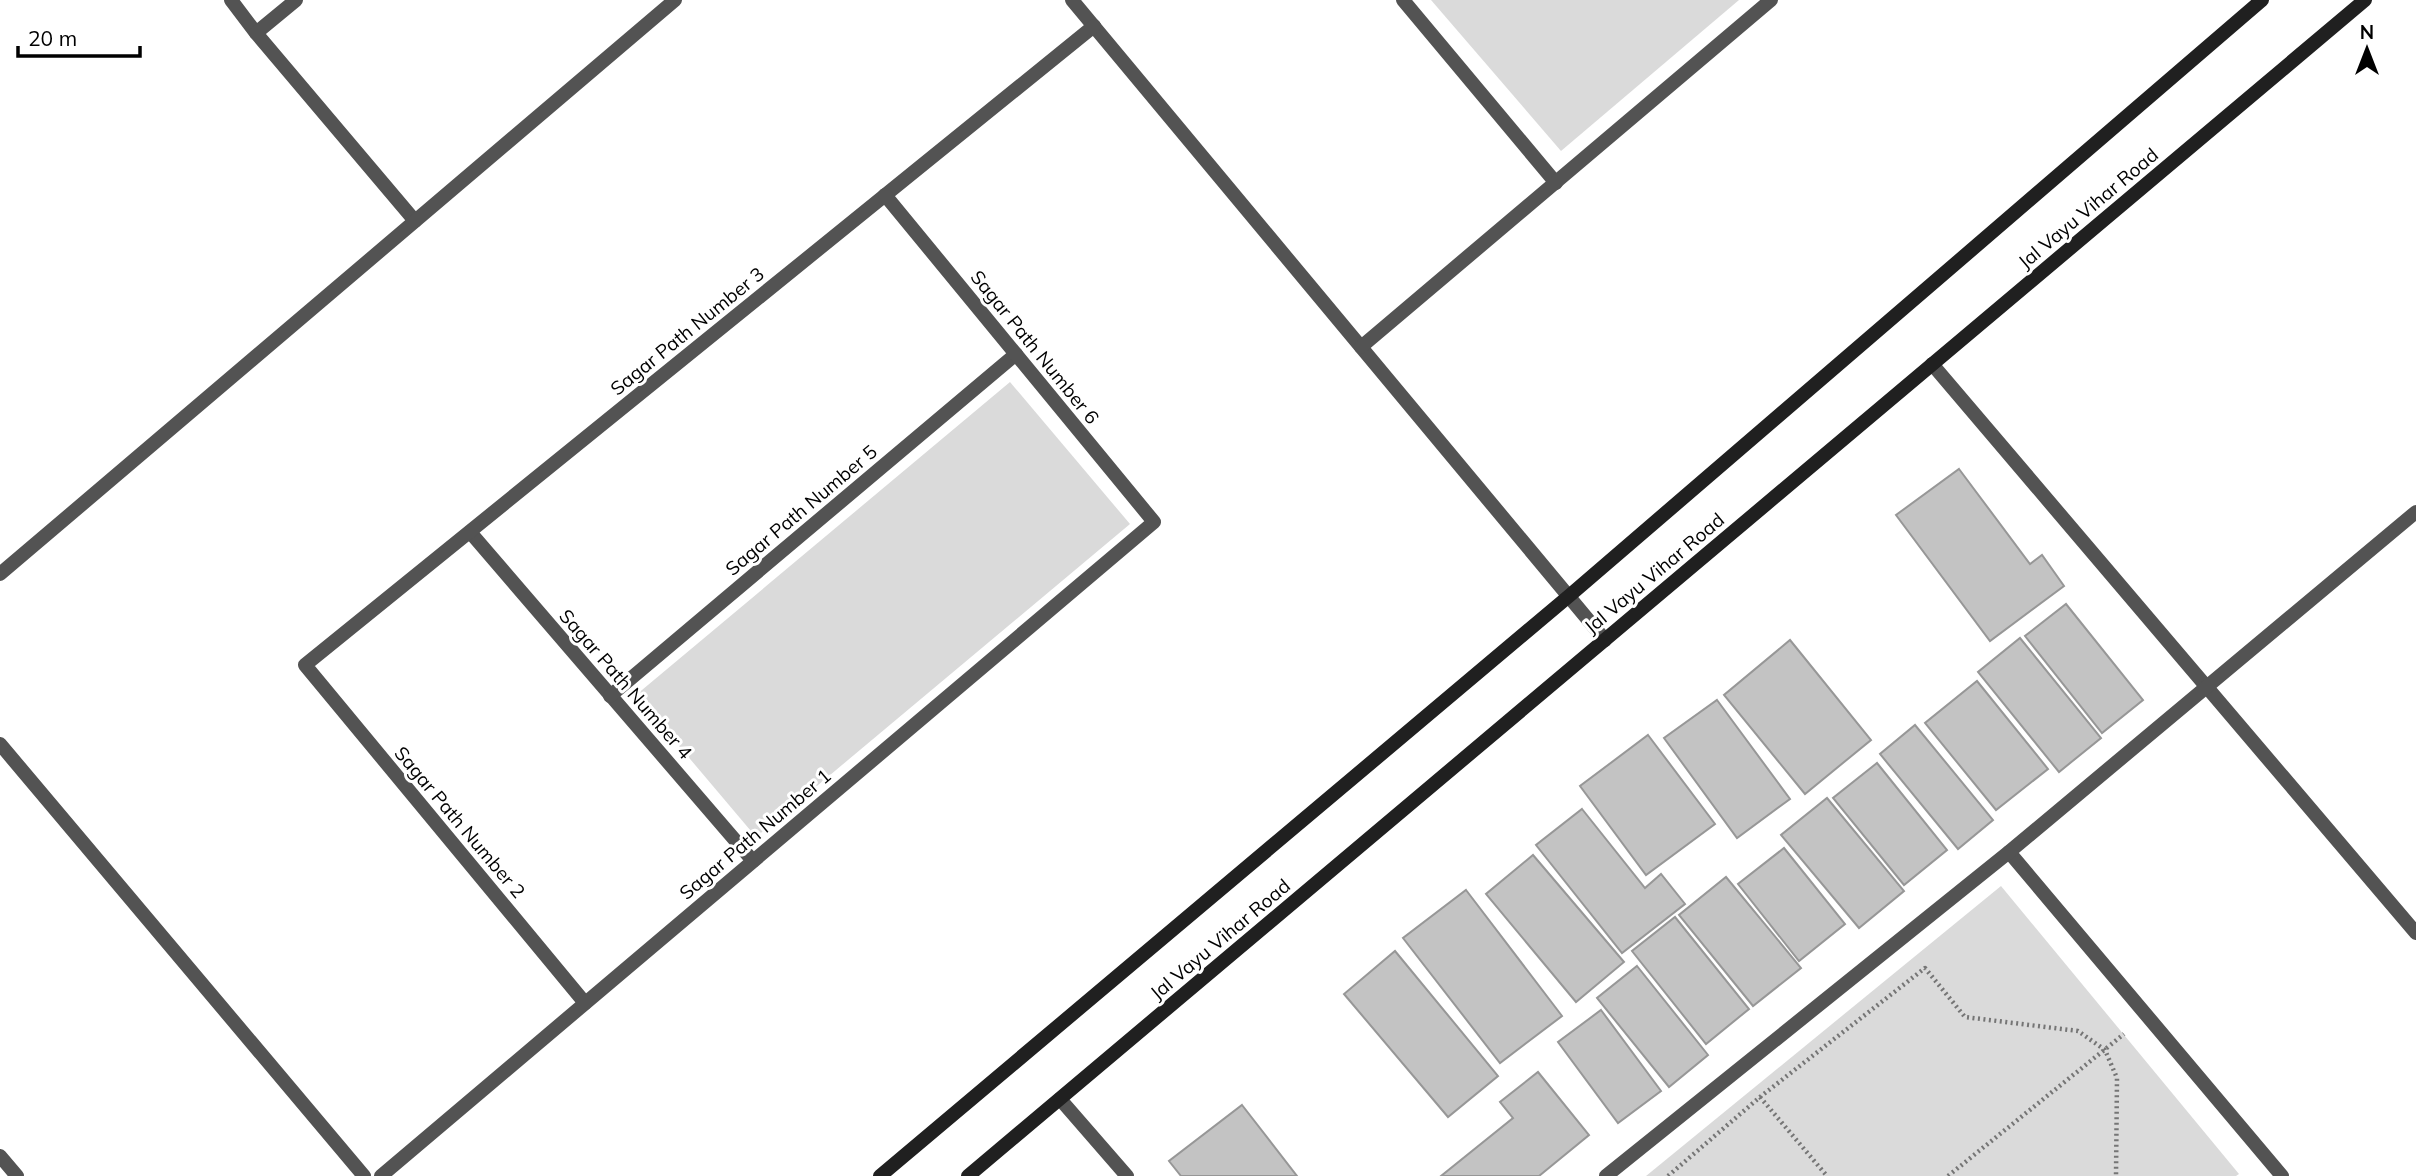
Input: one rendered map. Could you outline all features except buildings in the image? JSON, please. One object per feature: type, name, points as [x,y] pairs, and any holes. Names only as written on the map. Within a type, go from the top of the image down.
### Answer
[{"type":"street","points":[[231,0],[415,221]]},
{"type":"street","points":[[256,33],[296,0]]},
{"type":"street","points":[[0,574],[675,0]]},
{"type":"street","points":[[1072,0],[1605,640]]},
{"type":"street","points":[[1403,0],[1556,183]]},
{"type":"street","points":[[1361,347],[1771,0]]},
{"type":"street","name":"Jal Vayu Vihar Road","points":[[880,1176],[1569,596],[2262,0]]},
{"type":"street","name":"Jal Vayu Vihar Road","points":[[968,1176],[2364,0]]},
{"type":"street","name":"Sagar Path Number 3","points":[[305,665],[1094,26]]},
{"type":"street","name":"Sagar Path Number 6","points":[[885,195],[1154,522]]},
{"type":"street","name":"Sagar Path Number 5","points":[[610,696],[1016,354]]},
{"type":"street","points":[[1932,364],[2416,933]]},
{"type":"street","points":[[1606,1176],[2008,852],[2416,512]]},
{"type":"street","name":"Sagar Path Number 1","points":[[381,1176],[1154,522]]},
{"type":"street","name":"Sagar Path Number 4","points":[[470,532],[753,861]]},
{"type":"street","name":"Sagar Path Number 2","points":[[305,665],[585,1003]]},
{"type":"street","points":[[0,744],[364,1176]]},
{"type":"street","points":[[2008,852],[2277,1174]]},
{"type":"street","points":[[1060,1099],[1127,1176]]},
{"type":"street","points":[[2,1163],[17,1176]]},
{"type":"path","points":[[1668,1176],[1760,1097],[1925,968],[1965,1017],[2078,1031],[2105,1050],[2117,1078],[2116,1176]]},
{"type":"path","points":[[1948,1176],[2124,1034]]},
{"type":"path","points":[[1760,1097],[1827,1176]]},
{"type":"shaded area","points":[[1431,0],[1739,0],[1561,151]]},
{"type":"shaded area","points":[[1010,382],[1130,524],[756,837],[636,695]]},
{"type":"shaded area","points":[[2001,886],[2239,1174],[1646,1176]]}]
